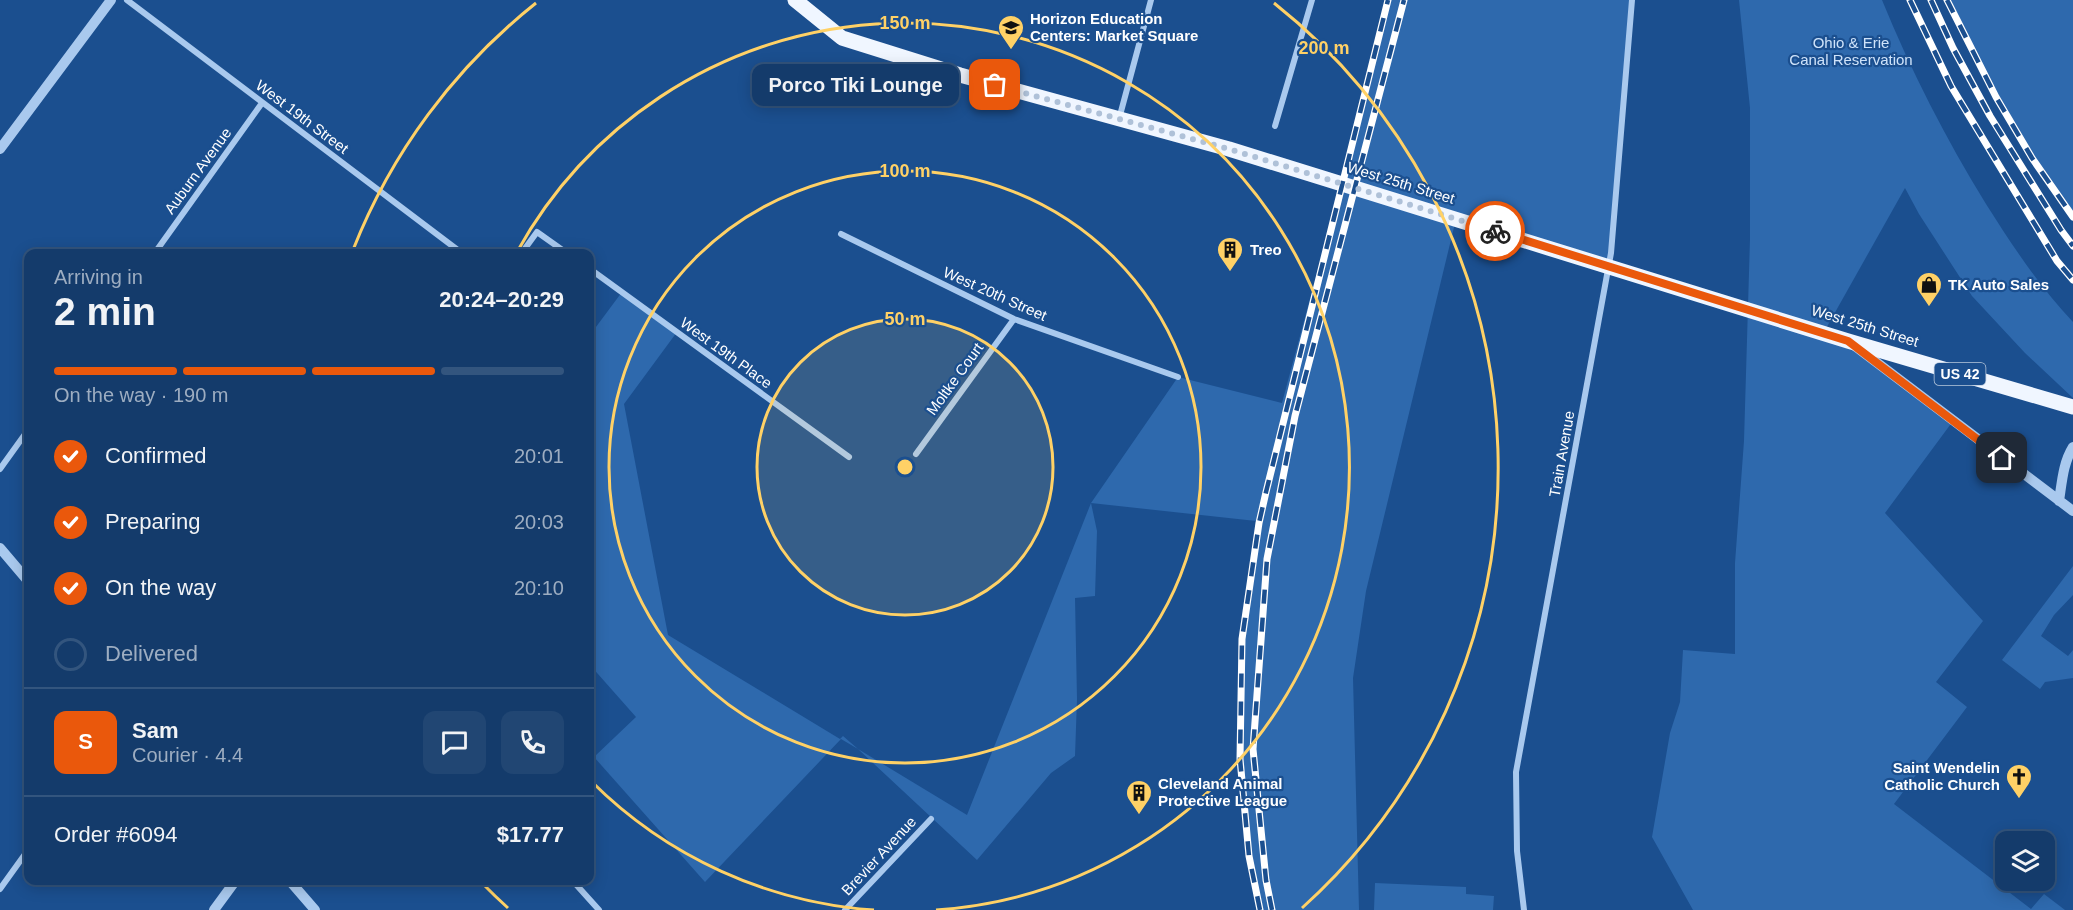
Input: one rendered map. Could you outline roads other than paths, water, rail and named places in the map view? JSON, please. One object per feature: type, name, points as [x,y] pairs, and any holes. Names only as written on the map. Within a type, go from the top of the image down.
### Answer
[{"type":"main road","name":"West 25th Street","points":[[795,0],[842,38],[960,75],[1229,149],[1848,341],[2073,407]]},
{"type":"street","points":[[0,149],[111,0]]},
{"type":"street","name":"West 19th Street","points":[[127,0],[456,249]]},
{"type":"street","points":[[1119,119],[1151,0]]},
{"type":"street","points":[[1275,126],[1312,0]]},
{"type":"street","name":"Train Avenue","points":[[1524,910],[1517,851],[1516,772],[1611,253],[1632,0]]},
{"type":"street","name":"Auburn Avenue","points":[[158,249],[262,103]]},
{"type":"street","points":[[525,249],[537,232],[561,249]]},
{"type":"street","name":"West 20th Street","points":[[841,234],[1014,319],[1178,378]]},
{"type":"street","name":"West 19th Place","points":[[594,272],[849,457]]},
{"type":"street","name":"Moltke Court","points":[[916,454],[1014,319]]},
{"type":"street","points":[[1848,341],[2073,511]]},
{"type":"street","points":[[0,469],[24,436]]},
{"type":"street","points":[[2059,501],[2067,455],[2073,447]]},
{"type":"street","points":[[0,548],[24,576]]},
{"type":"street","name":"Brevier Avenue","points":[[845,910],[931,819]]},
{"type":"street","points":[[0,889],[24,856]]},
{"type":"street","points":[[214,910],[232,885]]},
{"type":"street","points":[[292,885],[315,910]]},
{"type":"street","points":[[576,885],[599,910]]},
{"type":"railway","points":[[1260,910],[1249,856],[1240,759],[1242,639],[1259,523],[1266,492],[1388,0]]},
{"type":"railway","points":[[1272,910],[1266,880],[1253,749],[1267,559],[1295,416],[1404,0]]},
{"type":"railway","points":[[1910,0],[1951,86],[2057,261],[2073,280]]},
{"type":"railway","points":[[1931,0],[1953,48],[1990,116],[2073,246]]},
{"type":"railway","points":[[1947,0],[1996,97],[2032,158],[2073,217]]},
{"type":"place","name":"Horizon Education Centers: Market Square","points":[[1011,51]]},
{"type":"place","name":"Porco Tiki Lounge","points":[[995,85]]},
{"type":"place","name":"Treo","points":[[1230,273]]},
{"type":"place","name":"TK Auto Sales","points":[[1929,308]]},
{"type":"place","name":"Saint Wendelin Catholic Church","points":[[2019,800]]},
{"type":"place","name":"Cleveland Animal Protective League","points":[[1139,816]]},
{"type":"park label","name":"Ohio & Erie Canal Reservation","points":[[1851,52]]}]
